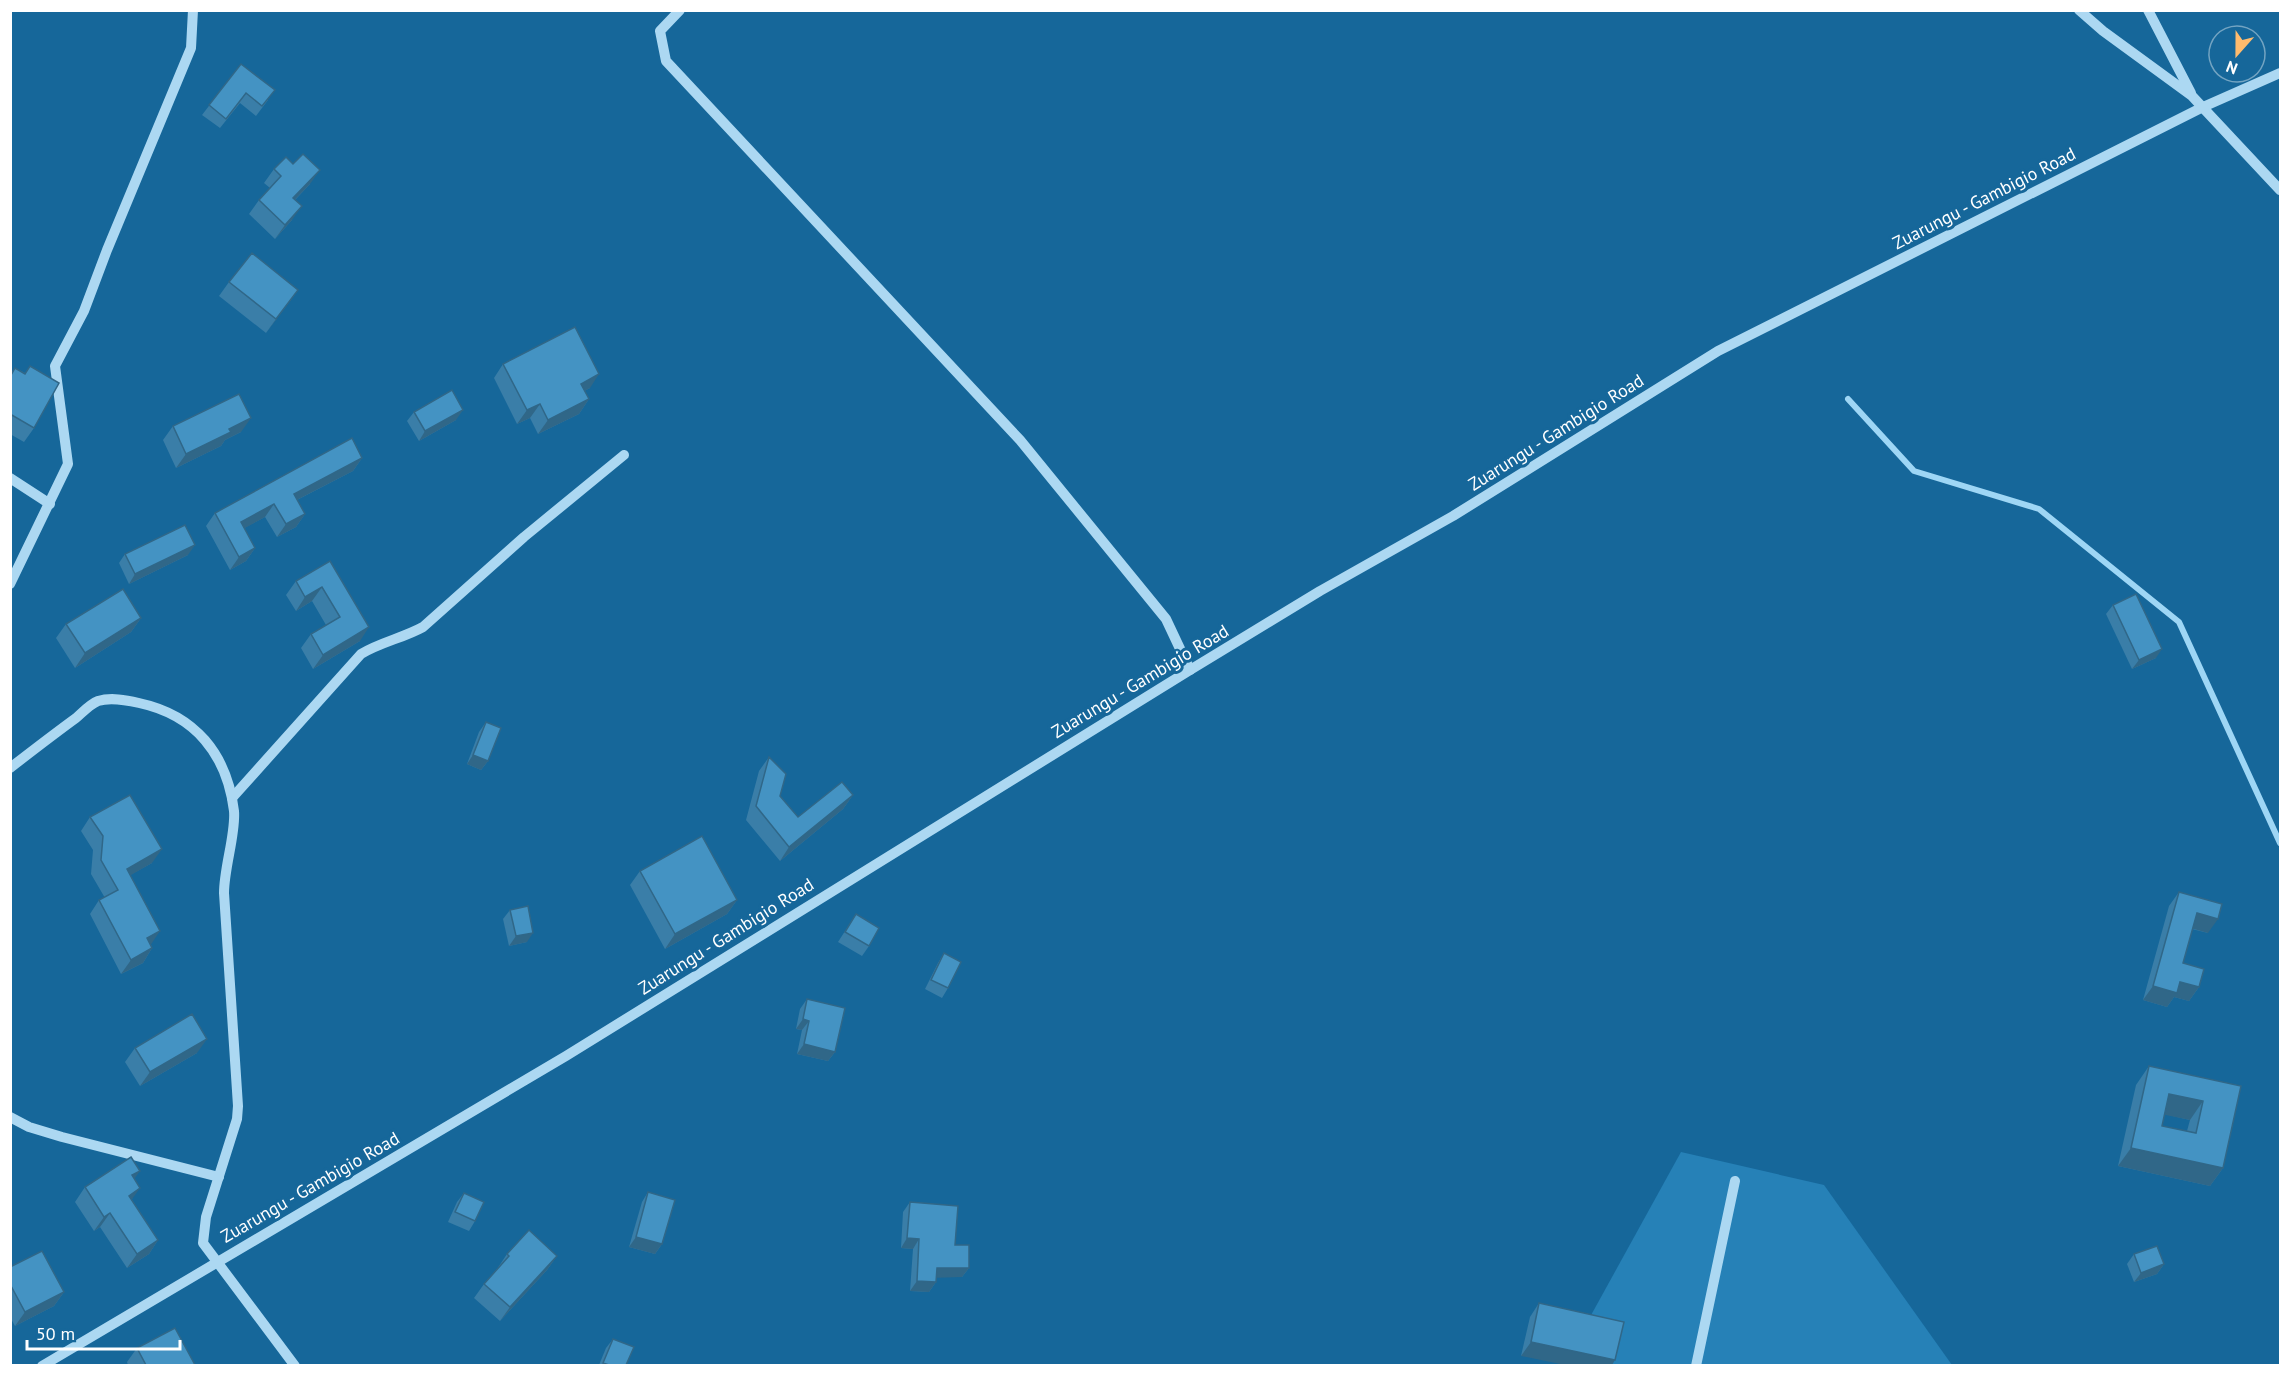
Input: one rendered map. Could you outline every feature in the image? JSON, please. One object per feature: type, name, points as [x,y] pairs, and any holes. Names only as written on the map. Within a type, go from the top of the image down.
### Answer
[{"type":"street","points":[[10,584],[68,464],[56,366],[84,311],[191,48],[193,10]]},
{"type":"street","points":[[680,10],[660,31],[666,61],[1020,440],[1166,619],[1190,670]]},
{"type":"street","points":[[2079,10],[2103,31],[2192,96],[2280,190]]},
{"type":"street","points":[[2148,10],[2192,96]]},
{"type":"street","name":"Zuarungu - Gambigio Road","points":[[42,1365],[54,1362],[217,1260],[566,1056],[1190,670],[1453,516],[1718,351],[2203,107],[2280,73]]},
{"type":"street","points":[[232,798],[361,654],[377,644],[408,635],[423,627],[524,537],[624,455]]},
{"type":"street","points":[[10,478],[50,504]]},
{"type":"street","points":[[10,768],[97,702],[122,699],[160,708],[187,723],[208,743],[219,760],[232,798],[234,815],[224,878],[224,893],[238,1112],[203,1233],[203,1243],[295,1365]]},
{"type":"street","points":[[10,1117],[28,1126],[62,1137],[219,1177]]},
{"type":"street","points":[[1696,1365],[1735,1181]]},
{"type":"shaded area","points":[[1681,1152],[1824,1185],[1952,1365],[1563,1366]]},
{"type":"building","points":[[241,64],[275,90],[262,106],[246,93],[226,119],[209,105]]},
{"type":"building","points":[[303,154],[320,170],[293,198],[302,206],[285,225],[259,200],[281,176],[274,169],[286,157],[293,164]]},
{"type":"building","points":[[252,253],[298,290],[276,319],[229,282]]},
{"type":"building","points":[[575,327],[599,374],[581,384],[589,399],[548,420],[540,404],[527,410],[503,364]]},
{"type":"building","points":[[30,366],[59,383],[34,428],[10,414],[10,377],[15,368],[25,374]]},
{"type":"building","points":[[452,390],[463,410],[425,431],[414,412]]},
{"type":"building","points":[[239,394],[251,418],[229,429],[231,432],[186,454],[173,426]]},
{"type":"building","points":[[352,438],[362,458],[294,494],[305,514],[286,524],[274,504],[241,522],[255,548],[239,557],[215,513]]},
{"type":"building","points":[[185,525],[195,545],[135,574],[125,554]]},
{"type":"building","points":[[330,561],[369,627],[323,655],[311,634],[340,617],[322,587],[305,597],[296,581]]},
{"type":"building","points":[[123,589],[141,618],[85,653],[66,624]]},
{"type":"building","points":[[2136,594],[2162,649],[2139,660],[2113,605]]},
{"type":"building","points":[[486,722],[501,728],[488,761],[473,755]]},
{"type":"building","points":[[769,757],[786,774],[780,796],[798,817],[842,782],[853,795],[789,847],[756,806]]},
{"type":"building","points":[[130,795],[162,849],[127,869],[160,931],[147,938],[152,948],[131,960],[99,900],[118,890],[101,860],[103,836],[90,817]]},
{"type":"building","points":[[702,836],[737,900],[675,934],[640,871]]},
{"type":"building","points":[[2179,892],[2222,904],[2218,919],[2197,913],[2183,963],[2204,969],[2199,987],[2180,982],[2177,993],[2153,986]]},
{"type":"building","points":[[528,906],[533,933],[516,936],[510,910]]},
{"type":"building","points":[[856,914],[879,928],[869,946],[845,932]]},
{"type":"building","points":[[944,953],[961,962],[948,988],[931,980]]},
{"type":"building","points":[[807,999],[845,1008],[835,1052],[804,1044],[809,1021],[803,1019]]},
{"type":"building","points":[[192,1014],[207,1039],[150,1072],[135,1048]]},
{"type":"building","points":[[2149,1066],[2241,1086],[2223,1168],[2131,1148]],"holes":[[[2169,1094],[2203,1101],[2196,1133],[2162,1126]]]},
{"type":"building","points":[[131,1157],[140,1171],[132,1175],[140,1188],[129,1196],[158,1240],[137,1254],[110,1213],[104,1217],[85,1187]]},
{"type":"building","points":[[648,1192],[675,1200],[662,1244],[636,1237]]},
{"type":"building","points":[[464,1193],[484,1202],[475,1221],[455,1212]]},
{"type":"building","points":[[910,1202],[958,1206],[955,1245],[969,1245],[969,1268],[937,1268],[936,1282],[917,1281],[919,1239],[907,1238]]},
{"type":"building","points":[[529,1230],[557,1256],[510,1307],[484,1284]]},
{"type":"building","points":[[2157,1246],[2164,1264],[2141,1273],[2134,1254]]},
{"type":"building","points":[[42,1251],[64,1292],[25,1312],[10,1284],[10,1267]]},
{"type":"building","points":[[1539,1303],[1624,1322],[1615,1360],[1531,1342]]},
{"type":"building","points":[[175,1328],[195,1365],[146,1365],[137,1348]]},
{"type":"building","points":[[613,1339],[634,1347],[626,1365],[603,1363]]},
{"type":"waterway","points":[[1848,399],[1914,471],[2039,509],[2179,622],[2280,843]]}]
